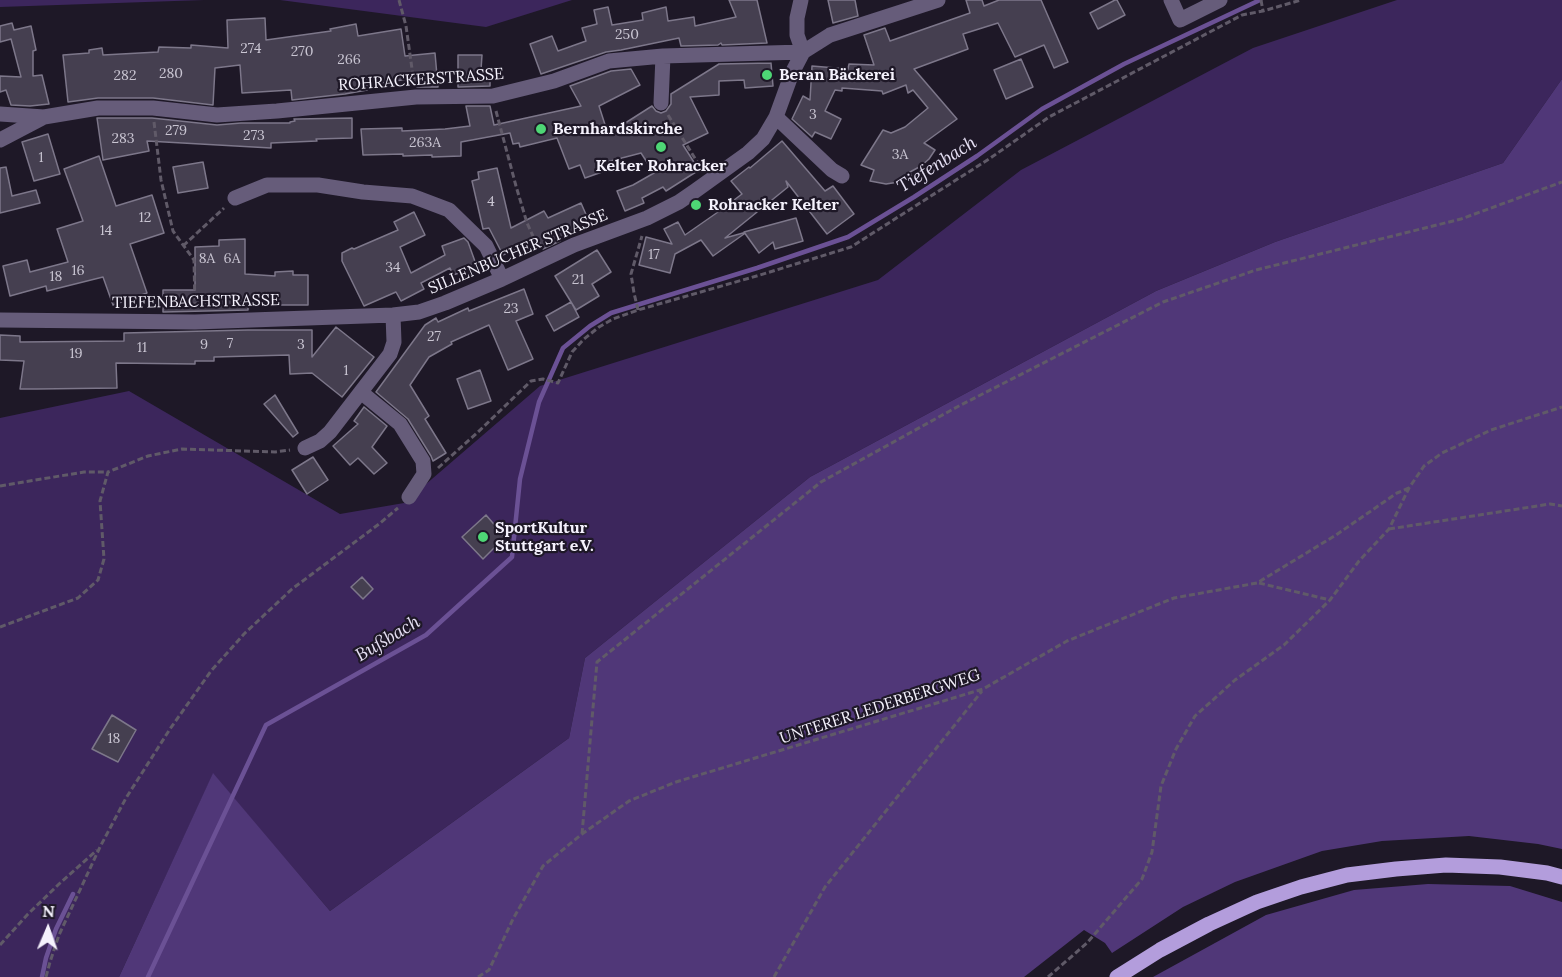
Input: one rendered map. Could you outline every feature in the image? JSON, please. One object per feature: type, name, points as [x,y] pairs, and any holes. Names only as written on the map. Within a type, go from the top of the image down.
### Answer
[{"type":"main road","points":[[1117,977],[1160,950],[1257,902],[1347,875],[1446,865],[1500,867],[1562,877]]},
{"type":"street","points":[[801,0],[797,18],[797,35],[803,52],[830,35],[938,0]]},
{"type":"street","points":[[1171,0],[1180,20],[1220,0]]},
{"type":"street","name":"ROHRACKERSTRASSE","points":[[0,114],[44,117],[98,108],[153,108],[217,115],[416,97],[493,96],[554,81],[609,61],[663,56],[803,52]]},
{"type":"street","name":"SILLENBUCHER STRASSE","points":[[393,315],[428,309],[502,279],[574,245],[647,218],[679,202],[748,153],[763,139],[776,117],[792,73],[803,52]]},
{"type":"street","points":[[661,103],[663,56]]},
{"type":"street","points":[[0,140],[44,117]]},
{"type":"street","points":[[776,117],[832,170],[842,176]]},
{"type":"street","points":[[235,198],[267,185],[290,184],[412,196],[449,210],[486,246],[502,279]]},
{"type":"street","points":[[305,448],[320,441],[330,432],[390,354],[394,342],[393,315]]},
{"type":"street","name":"TIEFENBACHSTRASSE","points":[[0,320],[195,322],[393,315]]},
{"type":"street","points":[[362,393],[400,424],[423,461],[424,474],[409,497]]},
{"type":"path","points":[[399,0],[406,26],[416,97]]},
{"type":"path","points":[[1261,0],[1263,11]]},
{"type":"path","points":[[424,474],[434,471],[531,381],[543,379],[558,383],[572,352],[584,339],[613,319],[851,247],[989,159],[1049,117],[1242,15],[1301,0]]},
{"type":"path","points":[[493,96],[527,223],[544,260]]},
{"type":"path","points":[[661,103],[709,182]]},
{"type":"path","points":[[153,108],[161,180],[173,231],[194,260],[195,322]]},
{"type":"path","points":[[582,834],[597,662],[821,482],[957,407],[1163,302],[1256,270],[1461,219],[1562,182]]},
{"type":"path","points":[[183,246],[235,198]]},
{"type":"path","points":[[638,310],[632,274],[647,218]]},
{"type":"path","name":"UNTERER LEDERBERGWEG","points":[[478,977],[489,970],[513,919],[543,866],[582,834],[629,801],[676,782],[983,689],[1067,641],[1174,597],[1257,583],[1336,535],[1397,493],[1409,488],[1424,466],[1442,453],[1491,430],[1562,407]]},
{"type":"path","points":[[0,486],[84,472],[108,472],[148,456],[182,449],[275,452],[305,448]]},
{"type":"path","points":[[0,627],[78,598],[98,580],[104,559],[100,501],[108,472]]},
{"type":"path","points":[[1048,977],[1087,943],[1142,879],[1152,852],[1161,786],[1176,749],[1195,716],[1235,680],[1284,645],[1330,600],[1359,561],[1389,529],[1409,488]]},
{"type":"path","points":[[46,977],[58,935],[126,798],[170,729],[211,671],[244,634],[292,589],[379,524],[409,497]]},
{"type":"path","points":[[1389,529],[1550,504],[1562,506]]},
{"type":"path","points":[[1257,583],[1330,600]]},
{"type":"path","points":[[774,977],[825,887],[983,689]]},
{"type":"path","points":[[0,945],[51,891],[100,847]]},
{"type":"shaded area","points":[[0,0],[204,0],[0,7]]},
{"type":"shaded area","points":[[280,0],[572,0],[486,27]]},
{"type":"shaded area","points":[[1397,0],[1562,0],[1562,79],[1503,163],[1275,242],[1156,291],[810,477],[585,658],[569,738],[330,911],[213,774],[119,977],[0,977],[0,418],[129,391],[340,514],[404,503],[540,386],[878,280],[1021,170],[1253,48]]},
{"type":"shaded area","points":[[1562,79],[1562,849],[1469,836],[1382,841],[1322,851],[1235,882],[1183,907],[1112,953],[1105,943],[1084,930],[1024,977],[119,977],[213,773],[330,911],[569,738],[585,658],[810,477],[1156,291],[1275,242],[1503,163]]},
{"type":"shaded area","points":[[1428,884],[1510,886],[1562,902],[1562,977],[1153,977],[1266,915],[1354,890]]},
{"type":"building","points":[[729,0],[757,0],[767,43],[681,46],[679,38],[606,52],[541,74],[530,44],[552,36],[558,51],[586,41],[582,28],[597,24],[594,10],[608,7],[612,25],[643,20],[642,13],[666,7],[668,21],[694,17],[695,26],[736,17]]},
{"type":"building","points":[[828,0],[855,0],[858,16],[833,23]]},
{"type":"building","points":[[966,0],[982,0],[984,6],[999,0],[1041,0],[1068,62],[1054,68],[1044,45],[1015,57],[998,23],[963,34],[968,49],[914,69],[957,119],[924,143],[935,150],[929,159],[910,172],[913,179],[899,182],[886,184],[870,181],[874,170],[861,165],[883,130],[891,133],[905,127],[928,108],[913,90],[908,93],[906,85],[883,94],[882,91],[842,88],[842,91],[835,90],[825,111],[841,119],[831,139],[815,132],[812,137],[792,119],[803,96],[810,100],[812,66],[848,69],[849,64],[874,65],[864,35],[885,28],[890,41],[970,13]]},
{"type":"building","points":[[1115,0],[1125,15],[1098,29],[1090,13]]},
{"type":"building","points":[[265,18],[266,40],[331,31],[330,29],[356,24],[358,36],[401,29],[405,56],[435,53],[438,87],[417,87],[416,78],[367,85],[367,90],[345,94],[292,100],[291,90],[242,93],[240,65],[215,68],[213,105],[153,98],[98,98],[68,102],[63,55],[89,53],[89,50],[102,48],[103,55],[158,52],[159,47],[191,48],[191,45],[228,48],[227,20]]},
{"type":"building","points":[[12,23],[14,30],[31,26],[36,50],[33,51],[33,76],[42,75],[49,104],[11,105],[6,90],[0,92],[0,76],[21,77],[11,39],[0,42],[0,26]]},
{"type":"building","points":[[458,55],[482,55],[481,70],[490,71],[490,86],[458,87]]},
{"type":"building","points":[[1021,59],[1033,87],[1006,99],[994,70]]},
{"type":"building","points":[[771,63],[773,86],[745,88],[744,80],[719,81],[719,95],[690,97],[708,133],[683,145],[699,170],[666,191],[663,187],[642,198],[644,203],[625,211],[617,191],[654,173],[641,153],[599,164],[602,172],[585,178],[580,165],[569,169],[557,138],[520,147],[519,143],[513,144],[510,133],[461,142],[461,156],[363,155],[361,129],[402,128],[402,131],[470,126],[466,106],[490,106],[494,125],[581,106],[570,86],[611,71],[631,69],[640,85],[599,106],[608,134],[652,106],[661,113],[666,111],[671,104],[671,94],[719,64]]},
{"type":"building","points":[[97,118],[152,118],[217,125],[290,123],[295,121],[294,119],[352,118],[352,138],[271,143],[271,148],[147,141],[149,151],[103,160]]},
{"type":"building","points":[[48,134],[60,174],[34,181],[22,142]]},
{"type":"building","points":[[782,141],[825,191],[833,186],[854,214],[827,234],[786,181],[788,187],[725,238],[744,234],[713,256],[701,240],[675,254],[670,273],[639,265],[646,237],[672,244],[664,229],[678,222],[685,235],[718,212],[742,194],[731,181]]},
{"type":"building","points":[[99,156],[116,206],[152,195],[164,233],[130,244],[147,293],[113,305],[103,277],[47,291],[46,286],[10,296],[3,266],[27,260],[30,272],[68,262],[57,229],[83,221],[64,169]]},
{"type":"building","points":[[203,162],[208,188],[178,193],[173,167]]},
{"type":"building","points":[[6,167],[12,196],[36,190],[40,203],[0,213],[0,168]]},
{"type":"building","points":[[497,168],[511,228],[544,211],[548,218],[581,203],[591,226],[543,249],[537,238],[503,255],[489,228],[483,229],[472,181],[479,179],[478,172]]},
{"type":"building","points":[[414,212],[425,235],[400,247],[411,273],[445,255],[442,246],[464,238],[468,242],[477,267],[453,275],[450,268],[421,283],[424,289],[401,301],[396,292],[364,306],[342,261],[342,253],[398,230],[394,222]]},
{"type":"building","points":[[796,218],[803,241],[775,249],[773,242],[759,253],[744,232]]},
{"type":"building","points":[[245,239],[245,274],[275,276],[275,272],[293,271],[293,275],[308,275],[308,305],[248,305],[248,310],[163,312],[163,290],[195,290],[195,247],[219,246],[219,240]]},
{"type":"building","points":[[597,250],[611,272],[592,284],[599,296],[576,310],[555,276]]},
{"type":"building","points":[[524,289],[533,314],[516,321],[533,359],[508,370],[489,325],[451,342],[452,344],[429,357],[410,385],[429,416],[425,419],[446,453],[433,461],[408,419],[376,392],[425,325],[436,318],[438,322],[468,308],[469,311]]},
{"type":"building","points":[[571,302],[579,317],[554,331],[546,316]]},
{"type":"building","points":[[336,327],[374,357],[342,397],[312,373],[290,374],[289,355],[214,357],[214,361],[195,361],[195,364],[116,363],[117,388],[20,389],[24,361],[0,360],[0,335],[20,336],[20,342],[124,341],[124,333],[248,330],[312,330],[312,357]]},
{"type":"building","points":[[480,370],[491,401],[468,409],[457,379]]},
{"type":"building","points":[[275,395],[298,433],[293,437],[264,404]]},
{"type":"building","points":[[364,407],[387,426],[372,447],[387,463],[374,474],[358,458],[350,465],[333,446],[358,424],[354,421]]},
{"type":"building","points":[[313,457],[328,480],[307,494],[292,470]]},
{"type":"building","name":"SportKultur Stuttgart e.V.","points":[[486,515],[505,537],[483,559],[462,537]]},
{"type":"building","points":[[362,577],[373,589],[363,599],[351,587]]},
{"type":"building","points":[[112,715],[136,730],[118,762],[92,749]]},
{"type":"waterway","name":"Bußbach","points":[[148,977],[266,725],[426,635],[512,557],[520,479],[539,402],[563,348],[590,326],[611,313],[848,237],[977,156],[1042,109],[1124,64],[1260,0]]},
{"type":"waterway","points":[[42,977],[56,929],[73,894]]},
{"type":"place","name":"Beran Bäckerei","points":[[767,75]]},
{"type":"place","name":"Bernhardskirche","points":[[541,129]]},
{"type":"place","name":"Kelter Rohracker","points":[[661,147]]},
{"type":"place","name":"Rohracker Kelter","points":[[696,205]]},
{"type":"place","name":"SportKultur Stuttgart e.V.","points":[[483,537]]},
{"type":"water label","name":"Tiefenbach","points":[[937,165]]}]
